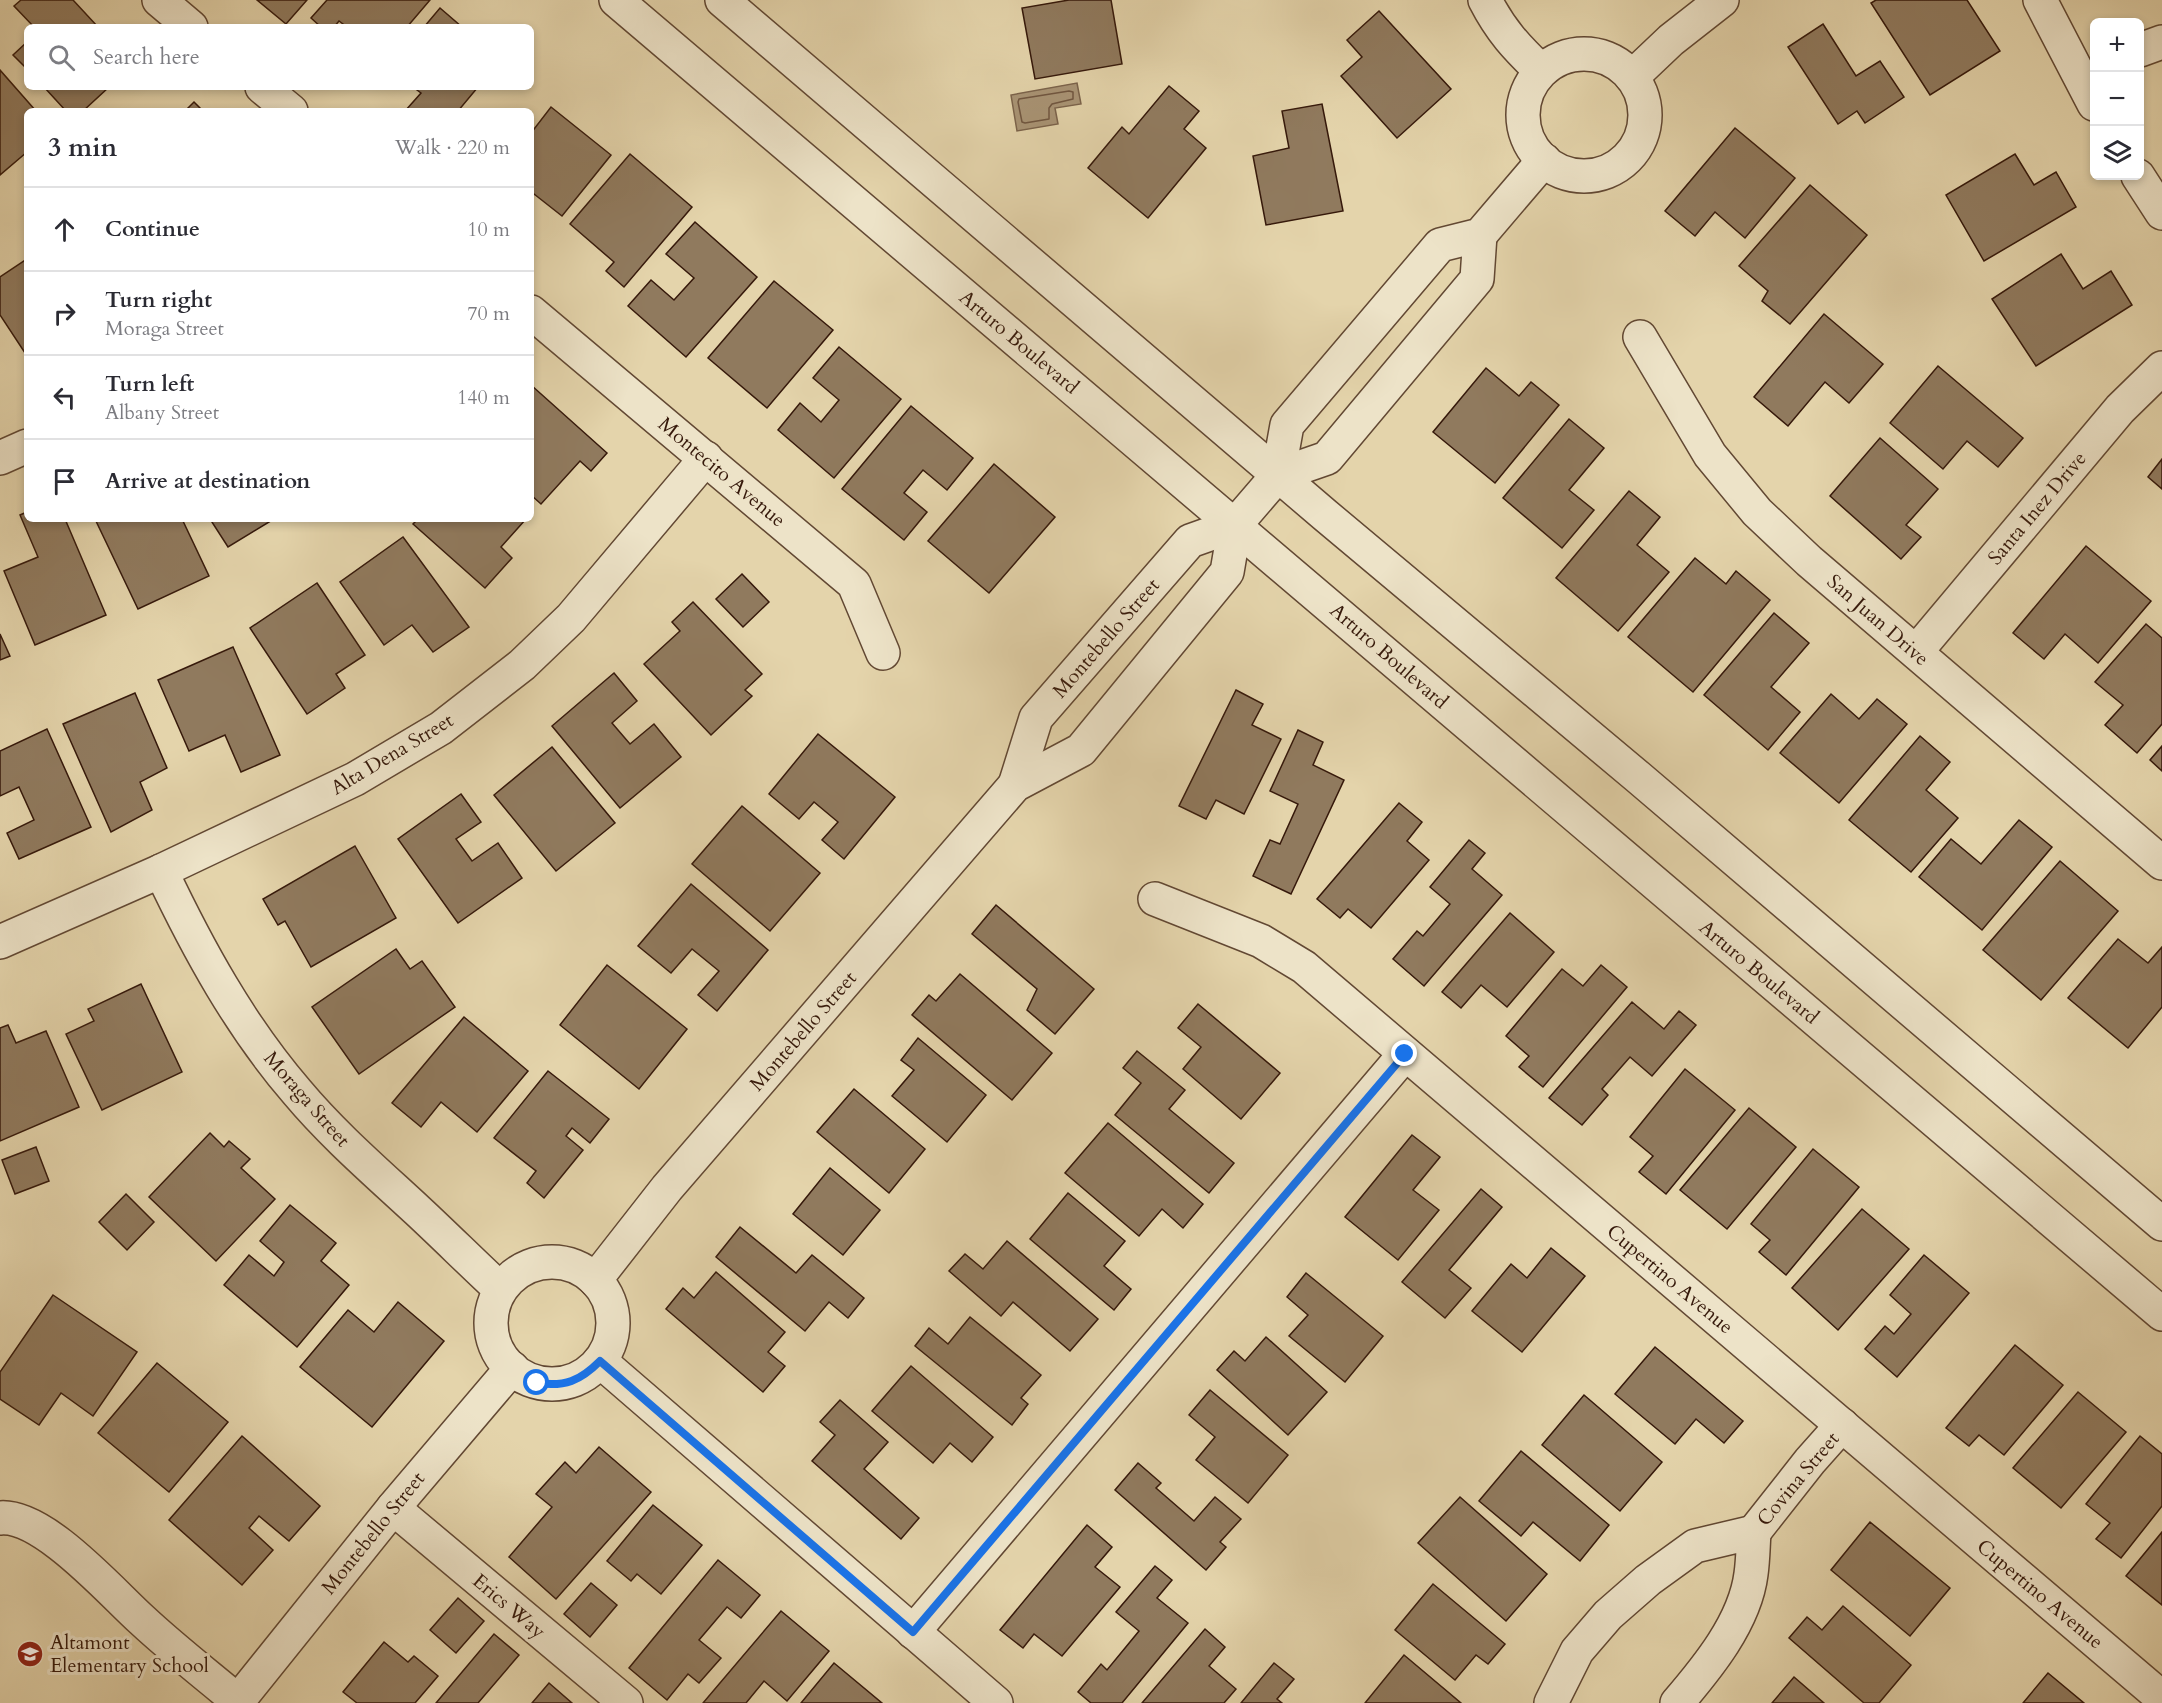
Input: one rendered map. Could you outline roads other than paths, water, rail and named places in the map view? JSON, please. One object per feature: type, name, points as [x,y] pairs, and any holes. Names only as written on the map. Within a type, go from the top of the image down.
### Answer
[{"type":"street","points":[[159,0],[187,24]]},
{"type":"street","name":"Arturo Boulevard","points":[[616,0],[2162,1314]]},
{"type":"street","points":[[722,0],[1278,475],[1647,784],[2162,1224]]},
{"type":"street","points":[[1485,0],[1499,26],[1518,50],[1541,71]]},
{"type":"street","points":[[1632,77],[1671,40],[1722,0]]},
{"type":"street","points":[[2040,0],[2086,69],[2090,86]]},
{"type":"street","points":[[2144,48],[2162,42]]},
{"type":"street","points":[[1592,54],[1618,63],[1632,77],[1644,98],[1646,116],[1641,140],[1632,154],[1618,167],[1603,174],[1585,177],[1569,175],[1552,167],[1531,147],[1526,135],[1523,115],[1527,91],[1541,71],[1563,57],[1592,54]]},
{"type":"street","points":[[266,90],[287,108]]},
{"type":"street","points":[[1278,475],[1287,425],[1440,245],[1480,235],[1544,160]]},
{"type":"street","points":[[2141,180],[2162,213]]},
{"type":"street","points":[[1278,475],[1327,458],[1477,279],[1480,235]]},
{"type":"street","name":"Montecito Avenue","points":[[534,315],[854,584],[883,653]]},
{"type":"street","name":"San Juan Drive","points":[[1640,337],[1710,455],[1757,512],[1809,561],[2162,863]]},
{"type":"street","name":"Santa Inez Drive","points":[[1916,652],[2120,409],[2162,368]]},
{"type":"street","points":[[0,458],[24,447]]},
{"type":"street","name":"Alta Dena Street","points":[[0,942],[161,871],[355,779],[441,728],[522,665],[571,618],[706,458]]},
{"type":"street","name":"Montebello Street","points":[[1015,785],[1036,718],[1190,541],[1235,525],[1278,475]]},
{"type":"street","name":"Montebello Street","points":[[595,1280],[667,1188],[1015,785],[1081,750],[1227,572],[1235,525]]},
{"type":"street","name":"Moraga Street","points":[[161,871],[214,976],[254,1036],[296,1092],[353,1153],[500,1289]]},
{"type":"street","name":"Cupertino Avenue","points":[[1155,899],[1261,941],[1304,967],[2162,1698]]},
{"type":"street","points":[[913,1632],[1405,1054]]},
{"type":"street","points":[[546,1261],[572,1265],[585,1271],[595,1280],[604,1291],[611,1306],[613,1324],[608,1348],[600,1361],[586,1375],[570,1382],[552,1385],[537,1383],[520,1375],[498,1354],[490,1323],[492,1309],[500,1289],[516,1273],[531,1265],[546,1261]]},
{"type":"street","points":[[600,1361],[996,1703]]},
{"type":"street","name":"Montebello Street","points":[[239,1702],[393,1508],[512,1368]]},
{"type":"street","name":"Covina Street","points":[[1677,1703],[1711,1664],[1742,1608],[1751,1576],[1754,1532],[1810,1461],[1842,1425]]},
{"type":"street","name":"Erics Way","points":[[393,1508],[626,1703]]},
{"type":"street","points":[[12,1520],[49,1536],[85,1566],[143,1621],[239,1702]]},
{"type":"street","name":"Covina Street","points":[[1551,1703],[1577,1651],[1608,1615],[1648,1580],[1695,1546],[1754,1532]]},
{"type":"water","points":[[1077,83],[1081,104],[1055,108],[1058,124],[1017,131],[1011,95]]},
{"type":"place","name":"Altamont Elementary School","points":[[30,1654]]}]
